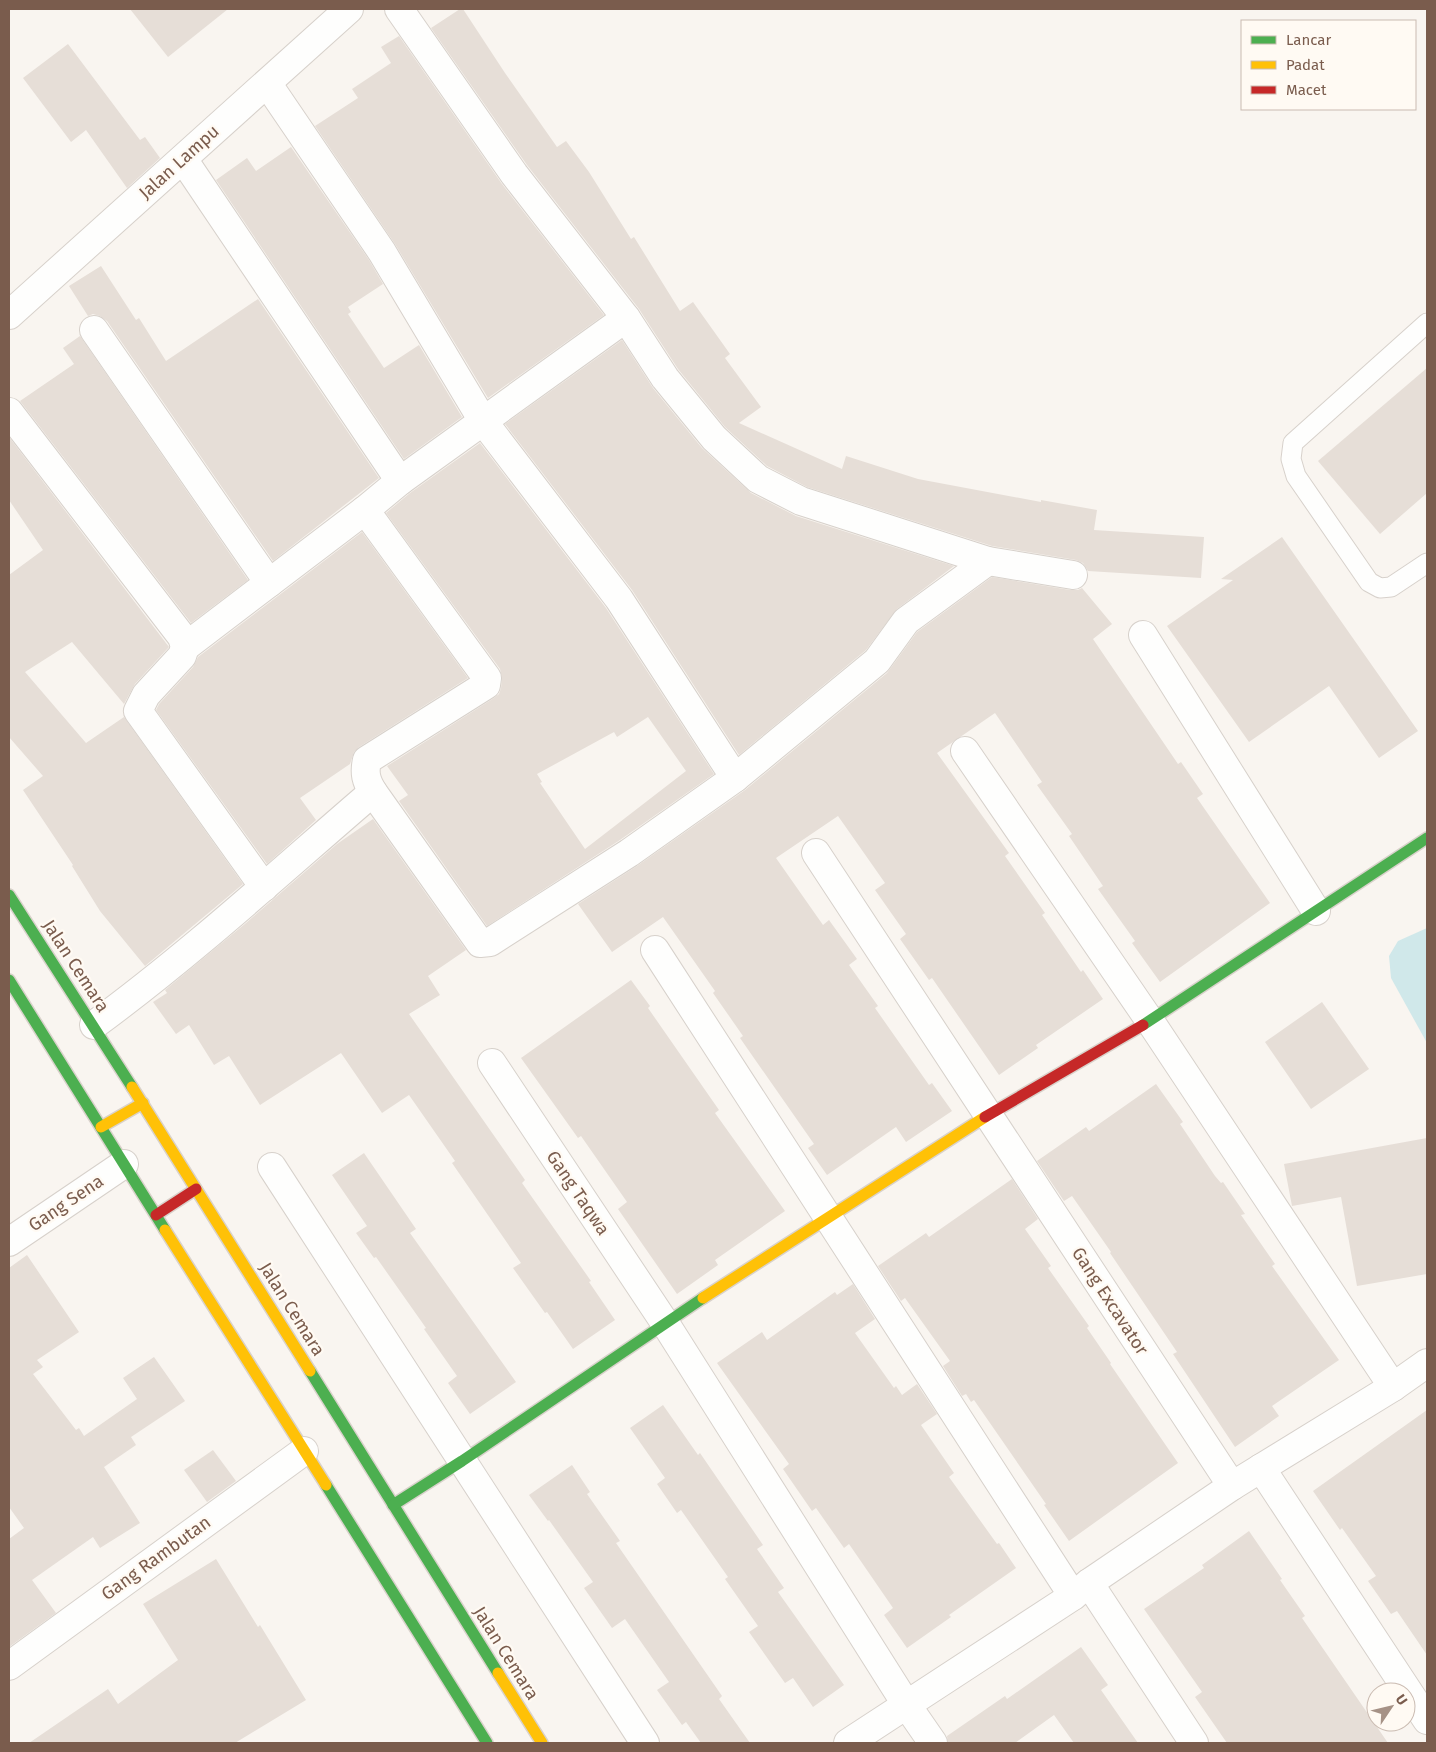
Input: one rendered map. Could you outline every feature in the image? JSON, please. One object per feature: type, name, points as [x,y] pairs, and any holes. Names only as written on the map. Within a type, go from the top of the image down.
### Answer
[{"type":"main road","points":[[393,1504],[462,1460],[665,1323],[828,1218],[988,1115],[1150,1021],[1427,838]]},
{"type":"main road","name":"Jalan Cemara","points":[[9,895],[94,1025],[542,1743]]},
{"type":"main road","points":[[9,980],[486,1743]]},
{"type":"main road","points":[[101,1127],[142,1103]]},
{"type":"main road","points":[[156,1215],[196,1189]]},
{"type":"street","name":"Jalan Lampu","points":[[9,315],[349,9]]},
{"type":"street","points":[[399,9],[514,174],[626,318],[665,378],[708,430],[758,478],[801,501],[988,561],[1074,575]]},
{"type":"street","points":[[267,83],[382,252],[484,421],[620,599],[735,778]]},
{"type":"street","points":[[183,158],[400,481]]},
{"type":"street","points":[[185,647],[365,510],[400,481],[626,318]]},
{"type":"street","points":[[94,330],[269,583]]},
{"type":"street","points":[[9,412],[182,636],[185,647],[182,656],[146,694],[138,711],[264,887]]},
{"type":"street","points":[[365,510],[487,678],[486,685],[367,760],[364,771],[367,782],[373,792],[480,943],[490,942],[594,877],[735,778],[877,661],[906,621],[988,561]]},
{"type":"street","points":[[1143,635],[1316,911]]},
{"type":"street","points":[[965,752],[1150,1021],[1393,1387]]},
{"type":"street","points":[[94,1025],[139,992],[373,792]]},
{"type":"street","name":"Gang Excavator","points":[[816,853],[1232,1486]]},
{"type":"street","points":[[655,950],[828,1218],[1081,1590],[1194,1743]]},
{"type":"street","name":"Gang Taqwa","points":[[492,1063],[665,1323],[906,1704],[933,1743]]},
{"type":"street","name":"Gang Sena","points":[[9,1242],[124,1164]]},
{"type":"street","points":[[272,1167],[645,1743]]},
{"type":"street","points":[[848,1743],[1081,1590],[1232,1486],[1393,1387],[1427,1363]]},
{"type":"street","name":"Gang Rambutan","points":[[9,1666],[304,1451]]},
{"type":"street","points":[[1261,1468],[1427,1720]]},
{"type":"lane","points":[[1427,323],[1293,443],[1291,458],[1296,476],[1370,582],[1380,588],[1391,587],[1427,564]]},
{"type":"water","points":[[1427,928],[1427,1043],[1391,978],[1389,956],[1398,941]]},
{"type":"building","points":[[130,9],[228,9],[168,57]]},
{"type":"building","points":[[460,9],[463,9],[557,147],[566,141],[589,172],[631,239],[634,237],[680,311],[693,302],[730,354],[725,358],[761,407],[739,423],[842,469],[846,456],[918,479],[1041,502],[1041,500],[1097,510],[1094,530],[1204,537],[1201,578],[1088,571],[1083,563],[1076,560],[992,546],[807,487],[767,466],[725,427],[678,369],[639,309],[527,165],[431,28]]},
{"type":"building","points":[[399,36],[502,184],[604,315],[488,398],[395,244],[315,126],[358,98],[352,89],[391,63],[381,47]]},
{"type":"building","points":[[68,44],[140,140],[145,137],[160,158],[127,188],[86,130],[71,142],[23,78]]},
{"type":"building","points":[[291,147],[369,260],[383,284],[348,307],[351,312],[348,314],[384,368],[419,345],[462,417],[404,459],[216,180],[247,158],[256,171]]},
{"type":"building","points":[[101,266],[136,320],[139,318],[166,361],[258,299],[379,478],[273,561],[107,321],[93,314],[88,316],[69,286]]},
{"type":"building","points":[[80,336],[248,580],[191,623],[20,401],[74,364],[63,348]]},
{"type":"building","points":[[622,340],[653,388],[702,448],[751,493],[796,516],[954,566],[897,609],[866,650],[739,755],[632,590],[505,424]]},
{"type":"building","points":[[1427,368],[1427,493],[1380,534],[1318,461]]},
{"type":"building","points":[[9,437],[169,647],[135,684],[124,704],[72,642],[25,672],[86,743],[124,717],[243,884],[145,966],[100,911],[73,865],[23,790],[43,776],[9,737],[9,575],[43,550],[9,500]]},
{"type":"building","points":[[480,443],[606,608],[714,774],[620,840],[487,926],[399,801],[408,795],[387,766],[494,698],[499,694],[502,679],[500,669],[386,513],[410,493]],"holes":[[[648,717],[686,771],[585,849],[540,783],[542,782],[537,774],[614,732],[617,737]]]},
{"type":"building","points":[[362,532],[468,678],[359,747],[354,752],[350,764],[300,798],[316,820],[267,864],[156,710],[159,704],[193,667],[198,657]]},
{"type":"building","points":[[1282,537],[1418,731],[1379,758],[1329,686],[1249,742],[1167,626],[1233,580],[1221,579]]},
{"type":"building","points":[[992,577],[1070,590],[1082,588],[1112,624],[1093,639],[1178,764],[1181,762],[1203,794],[1197,798],[1270,903],[1160,982],[1132,943],[1135,941],[1098,889],[1103,886],[1069,836],[1072,834],[1037,785],[1042,782],[995,713],[937,753],[1009,853],[1005,856],[1045,913],[1042,915],[1081,972],[1083,970],[1103,999],[1036,1045],[1038,1048],[999,1075],[932,978],[929,980],[900,939],[906,934],[875,890],[885,883],[838,816],[776,858],[823,925],[829,920],[857,959],[849,965],[878,1006],[875,1008],[929,1085],[932,1083],[952,1111],[906,1142],[896,1127],[827,1175],[808,1148],[814,1144],[740,1038],[743,1036],[713,993],[715,991],[663,917],[612,952],[578,904],[637,866],[745,790],[887,673],[917,632]]},
{"type":"building","points":[[373,819],[466,950],[428,976],[440,995],[409,1014],[525,1180],[522,1183],[591,1281],[589,1282],[615,1320],[573,1349],[513,1268],[521,1263],[452,1163],[455,1161],[409,1095],[382,1113],[341,1053],[260,1105],[229,1056],[214,1065],[189,1025],[176,1034],[153,1002],[167,993],[165,990],[337,844]]},
{"type":"building","points":[[631,980],[650,1006],[648,1008],[719,1110],[715,1113],[785,1211],[715,1260],[718,1265],[677,1294],[618,1209],[627,1202],[581,1136],[578,1138],[521,1058]]},
{"type":"building","points":[[1322,1002],[1369,1069],[1311,1109],[1265,1042]]},
{"type":"building","points":[[1156,1084],[1183,1122],[1180,1124],[1215,1176],[1221,1183],[1223,1182],[1245,1214],[1241,1215],[1275,1264],[1272,1266],[1339,1360],[1272,1406],[1279,1416],[1235,1447],[1173,1354],[1177,1352],[1111,1252],[1072,1196],[1064,1201],[1037,1161],[1086,1127],[1089,1131]]},
{"type":"building","points":[[1427,1138],[1427,1274],[1357,1286],[1341,1197],[1292,1206],[1284,1164]]},
{"type":"building","points":[[364,1153],[416,1229],[410,1233],[516,1382],[470,1414],[448,1383],[457,1376],[376,1257],[374,1258],[356,1233],[367,1226],[332,1175]]},
{"type":"building","points":[[1012,1179],[1038,1219],[1025,1229],[1051,1266],[1048,1268],[1089,1326],[1087,1328],[1110,1364],[1178,1463],[1069,1541],[1044,1505],[1046,1504],[974,1400],[971,1402],[966,1394],[962,1396],[943,1366],[950,1361],[905,1298],[901,1301],[878,1266],[926,1233],[929,1237]]},
{"type":"building","points":[[27,1255],[79,1332],[37,1360],[43,1367],[33,1374],[76,1430],[79,1428],[84,1436],[137,1399],[123,1378],[154,1357],[185,1401],[131,1437],[136,1445],[104,1467],[140,1523],[100,1548],[93,1537],[32,1580],[56,1613],[9,1647],[9,1539],[24,1528],[9,1507],[9,1268]]},
{"type":"building","points":[[853,1284],[875,1319],[855,1333],[894,1388],[896,1386],[902,1395],[917,1384],[937,1414],[921,1425],[954,1473],[949,1477],[1016,1568],[949,1615],[951,1617],[907,1648],[884,1615],[893,1608],[849,1544],[844,1548],[816,1508],[812,1511],[783,1469],[789,1464],[717,1363],[762,1332],[767,1340],[835,1292],[837,1295]]},
{"type":"building","points":[[663,1405],[698,1455],[700,1453],[763,1545],[757,1549],[784,1588],[778,1592],[844,1685],[813,1707],[793,1678],[785,1683],[749,1632],[758,1626],[725,1579],[728,1577],[681,1510],[677,1513],[657,1484],[665,1478],[630,1428]]},
{"type":"building","points":[[1427,1410],[1427,1655],[1397,1611],[1391,1614],[1368,1581],[1376,1576],[1342,1528],[1340,1530],[1313,1491]]},
{"type":"building","points":[[213,1450],[236,1481],[207,1502],[184,1470]]},
{"type":"building","points":[[572,1465],[590,1492],[587,1494],[620,1541],[616,1543],[722,1696],[719,1699],[750,1743],[701,1743],[686,1722],[682,1725],[657,1690],[669,1682],[625,1619],[612,1628],[584,1588],[593,1582],[529,1495]]},
{"type":"building","points":[[1249,1531],[1305,1616],[1302,1618],[1366,1711],[1366,1732],[1380,1732],[1388,1743],[1227,1743],[1195,1697],[1202,1692],[1144,1609],[1204,1568],[1202,1565]]},
{"type":"building","points":[[216,1559],[258,1627],[260,1625],[306,1700],[235,1743],[29,1743],[108,1689],[118,1704],[178,1660],[143,1604]]},
{"type":"building","points":[[1081,1647],[1108,1685],[1101,1690],[1138,1743],[1074,1743],[1054,1715],[1015,1743],[948,1743],[947,1736],[1005,1696],[1007,1699]]},
{"type":"traffic: fast","points":[[1143,1025],[1427,838]]},
{"type":"traffic: fast","points":[[9,895],[132,1087]]},
{"type":"traffic: fast","points":[[9,980],[165,1230]]},
{"type":"traffic: fast","points":[[393,1505],[462,1461],[703,1298]]},
{"type":"traffic: fast","points":[[310,1371],[498,1673]]},
{"type":"traffic: fast","points":[[326,1485],[487,1743]]},
{"type":"traffic: slow","points":[[132,1087],[310,1371]]},
{"type":"traffic: slow","points":[[101,1127],[143,1103]]},
{"type":"traffic: slow","points":[[703,1298],[985,1117]]},
{"type":"traffic: slow","points":[[165,1230],[326,1485]]},
{"type":"traffic: slow","points":[[498,1673],[542,1743]]},
{"type":"traffic: jam","points":[[985,1117],[1143,1025]]},
{"type":"traffic: jam","points":[[156,1215],[196,1189]]}]
